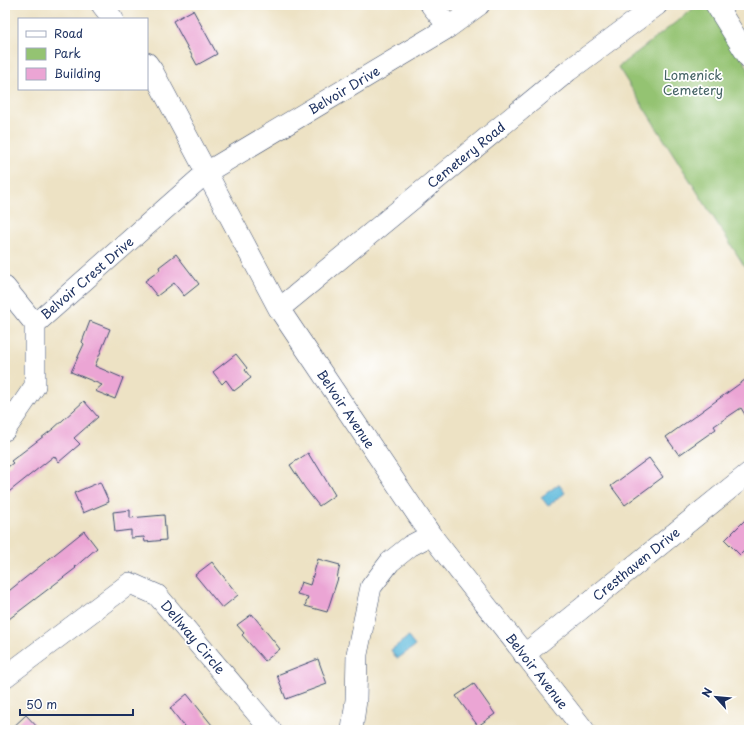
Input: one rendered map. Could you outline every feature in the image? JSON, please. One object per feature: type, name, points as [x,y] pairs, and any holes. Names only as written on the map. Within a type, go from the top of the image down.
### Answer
[{"type":"street","points":[[102,5],[112,18]]},
{"type":"street","points":[[431,5],[449,28]]},
{"type":"street","name":"Belvoir Drive","points":[[207,172],[449,28],[479,5]]},
{"type":"street","name":"Cemetery Road","points":[[279,309],[568,71],[657,5]]},
{"type":"street","points":[[716,5],[741,30],[749,58]]},
{"type":"street","name":"Belvoir Avenue","points":[[148,65],[207,172],[279,309],[431,535],[584,730]]},
{"type":"street","name":"Belvoir Crest Drive","points":[[5,430],[35,386],[35,324],[207,172]]},
{"type":"street","points":[[5,287],[35,324]]},
{"type":"street","name":"Cresthaven Drive","points":[[524,655],[749,473]]},
{"type":"street","points":[[352,730],[356,700],[357,654],[370,587],[390,562],[410,546],[431,535]]},
{"type":"street","name":"Dellway Circle","points":[[5,677],[130,583],[157,595],[271,730]]},
{"type":"green space","name":"Lomenick Cemetery","points":[[698,5],[713,5],[749,70],[749,264],[745,267],[618,67]]},
{"type":"water","points":[[559,484],[565,493],[548,506],[541,497]]},
{"type":"water","points":[[408,637],[415,646],[397,659],[391,650]]},
{"type":"building","points":[[193,10],[217,54],[197,65],[173,21]]},
{"type":"building","points":[[176,254],[199,284],[184,296],[174,283],[157,296],[145,281],[160,270],[159,267]]},
{"type":"building","points":[[90,321],[110,329],[95,366],[123,378],[115,399],[95,391],[102,385],[71,372],[84,344],[82,342]]},
{"type":"building","points":[[236,354],[247,368],[245,370],[251,378],[234,391],[226,380],[222,384],[213,372]]},
{"type":"building","points":[[749,377],[749,421],[741,408],[714,426],[716,429],[679,455],[666,437]]},
{"type":"building","points":[[84,401],[98,417],[74,438],[80,444],[59,462],[54,456],[5,495],[5,469],[13,463],[11,461],[53,429]]},
{"type":"building","points":[[308,453],[335,495],[319,506],[290,465]]},
{"type":"building","points":[[649,458],[663,477],[625,505],[611,486]]},
{"type":"building","points":[[100,482],[109,502],[83,513],[74,493]]},
{"type":"building","points":[[130,510],[130,518],[164,515],[166,540],[145,542],[144,537],[131,538],[131,530],[115,532],[113,512]]},
{"type":"building","points":[[749,516],[749,546],[740,555],[725,540]]},
{"type":"building","points":[[84,531],[97,548],[75,567],[76,568],[5,622],[5,594]]},
{"type":"building","points":[[318,559],[340,565],[338,578],[327,612],[305,606],[308,597],[297,594],[301,582],[310,585]]},
{"type":"building","points":[[212,562],[238,595],[222,608],[195,575]]},
{"type":"building","points":[[252,614],[280,649],[265,661],[242,635],[244,633],[237,625]]},
{"type":"building","points":[[318,659],[327,684],[286,699],[277,675]]},
{"type":"building","points":[[474,684],[495,714],[478,726],[456,696]]},
{"type":"building","points":[[187,694],[216,730],[187,730],[170,708]]},
{"type":"building","points":[[26,715],[40,730],[10,730]]}]
